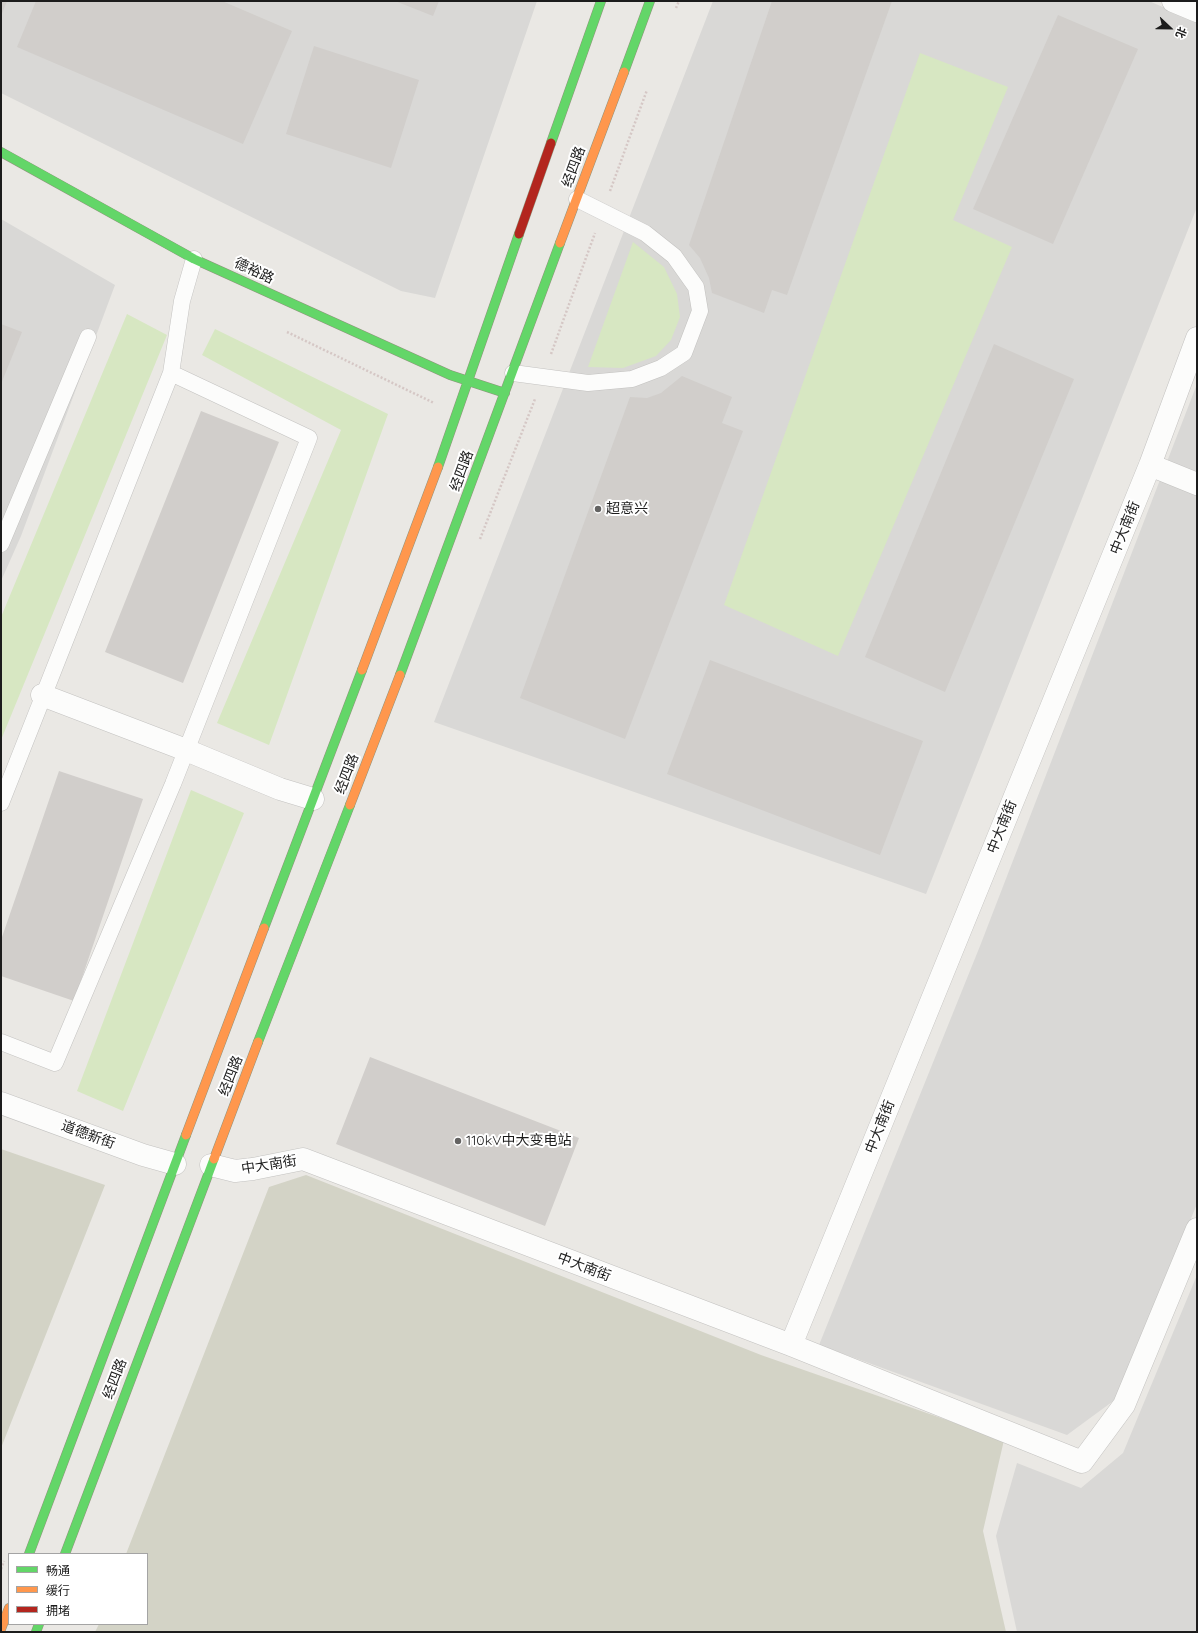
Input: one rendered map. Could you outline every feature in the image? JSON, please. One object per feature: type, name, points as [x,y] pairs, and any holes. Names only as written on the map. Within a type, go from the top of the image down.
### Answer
[{"type":"main road","name":"经四路","points":[[29,1553],[421,516],[601,1]]},
{"type":"main road","name":"经四路","points":[[65,1553],[211,1165],[412,643],[650,1]]},
{"type":"main road","name":"德裕路","points":[[1,152],[194,259],[467,383],[505,393]]},
{"type":"main road","points":[[1,1629],[8,1611]]},
{"type":"street","points":[[1172,1],[1197,11]]},
{"type":"street","name":"中大南街","points":[[211,1165],[235,1171],[254,1169],[303,1159],[790,1345],[1150,465],[1197,338]]},
{"type":"street","points":[[1150,465],[1197,484]]},
{"type":"street","points":[[42,695],[186,750],[280,789],[313,799]]},
{"type":"street","name":"道德新街","points":[[1,1103],[143,1155],[175,1164]]},
{"type":"street","points":[[790,1345],[1082,1462],[1124,1405],[1197,1229]]},
{"type":"lane","points":[[513,373],[588,382],[632,379],[661,368],[684,354],[700,311],[696,287],[674,256],[646,233],[577,199]]},
{"type":"lane","points":[[1,803],[42,695],[171,373],[182,301],[194,259]]},
{"type":"lane","points":[[1,544],[88,337]]},
{"type":"lane","points":[[1,1042],[55,1063],[186,750],[309,438],[171,373]]},
{"type":"shaded area","points":[[1,1],[537,1],[435,298],[401,291],[1,93]]},
{"type":"shaded area","points":[[713,1],[1149,1],[1197,22],[1197,207],[926,894],[434,722]]},
{"type":"shaded area","points":[[1,219],[115,285],[21,536],[1,581]]},
{"type":"shaded area","points":[[1197,384],[1197,1204],[1116,1399],[1067,1435],[819,1345],[980,946]]},
{"type":"shaded area","points":[[1,1149],[105,1185],[1,1448]]},
{"type":"shaded area","points":[[306,1175],[761,1355],[1004,1440],[983,1531],[1006,1632],[95,1632],[98,1625],[148,1625],[148,1553],[126,1553],[269,1187]]},
{"type":"shaded area","points":[[1197,1275],[1197,1632],[1017,1632],[996,1536],[1017,1463],[1081,1488],[1123,1453]]},
{"type":"green space","points":[[920,53],[1008,87],[953,220],[1012,247],[838,656],[724,605]]},
{"type":"green space","points":[[633,242],[664,267],[677,294],[680,317],[671,340],[656,356],[623,368],[588,367]]},
{"type":"green space","points":[[127,314],[167,335],[1,740],[1,617]]},
{"type":"green space","points":[[215,329],[388,414],[269,745],[217,723],[341,430],[202,355]]},
{"type":"green space","points":[[191,790],[244,813],[123,1111],[77,1091]]},
{"type":"building","points":[[1,1],[7,1],[1,16]]},
{"type":"building","points":[[36,1],[222,1],[292,31],[243,144],[17,47]]},
{"type":"building","points":[[395,1],[439,1],[433,16]]},
{"type":"building","points":[[772,1],[892,1],[787,295],[772,290],[764,313],[712,293],[709,278],[700,258],[689,245]]},
{"type":"building","points":[[1058,15],[1138,49],[1053,244],[973,209]]},
{"type":"building","points":[[314,46],[419,80],[391,168],[286,134]]},
{"type":"building","points":[[1,324],[22,332],[1,384]]},
{"type":"building","points":[[994,344],[1074,379],[945,692],[865,657]]},
{"type":"building","points":[[682,376],[732,397],[722,423],[743,431],[625,739],[520,698],[630,397],[647,398],[661,393]]},
{"type":"building","points":[[201,411],[279,442],[183,683],[105,652]]},
{"type":"building","points":[[710,660],[923,741],[880,855],[667,774]]},
{"type":"building","points":[[59,771],[143,799],[74,1001],[1,976],[1,940]]},
{"type":"building","name":"110kV中大变电站","points":[[370,1057],[579,1138],[545,1226],[336,1144]]},
{"type":"traffic: fast","points":[[551,143],[601,1]]},
{"type":"traffic: fast","points":[[624,72],[650,1]]},
{"type":"traffic: fast","points":[[1,152],[194,259],[450,375],[505,393]]},
{"type":"traffic: fast","points":[[438,467],[519,234]]},
{"type":"traffic: fast","points":[[400,675],[560,243]]},
{"type":"traffic: fast","points":[[264,928],[362,670]]},
{"type":"traffic: fast","points":[[258,1042],[350,805]]},
{"type":"traffic: fast","points":[[29,1553],[186,1135]]},
{"type":"traffic: fast","points":[[65,1553],[214,1159]]},
{"type":"traffic: fast","points":[[36,1632],[39,1625]]},
{"type":"traffic: slow","points":[[560,243],[624,72]]},
{"type":"traffic: slow","points":[[362,670],[438,467]]},
{"type":"traffic: slow","points":[[350,805],[400,675]]},
{"type":"traffic: slow","points":[[186,1135],[264,928]]},
{"type":"traffic: slow","points":[[214,1159],[258,1042]]},
{"type":"traffic: slow","points":[[1,1629],[8,1611]]},
{"type":"traffic: jam","points":[[519,234],[551,143]]},
{"type":"place","name":"超意兴","points":[[598,509]]},
{"type":"place","name":"110kV中大变电站","points":[[458,1141]]}]
